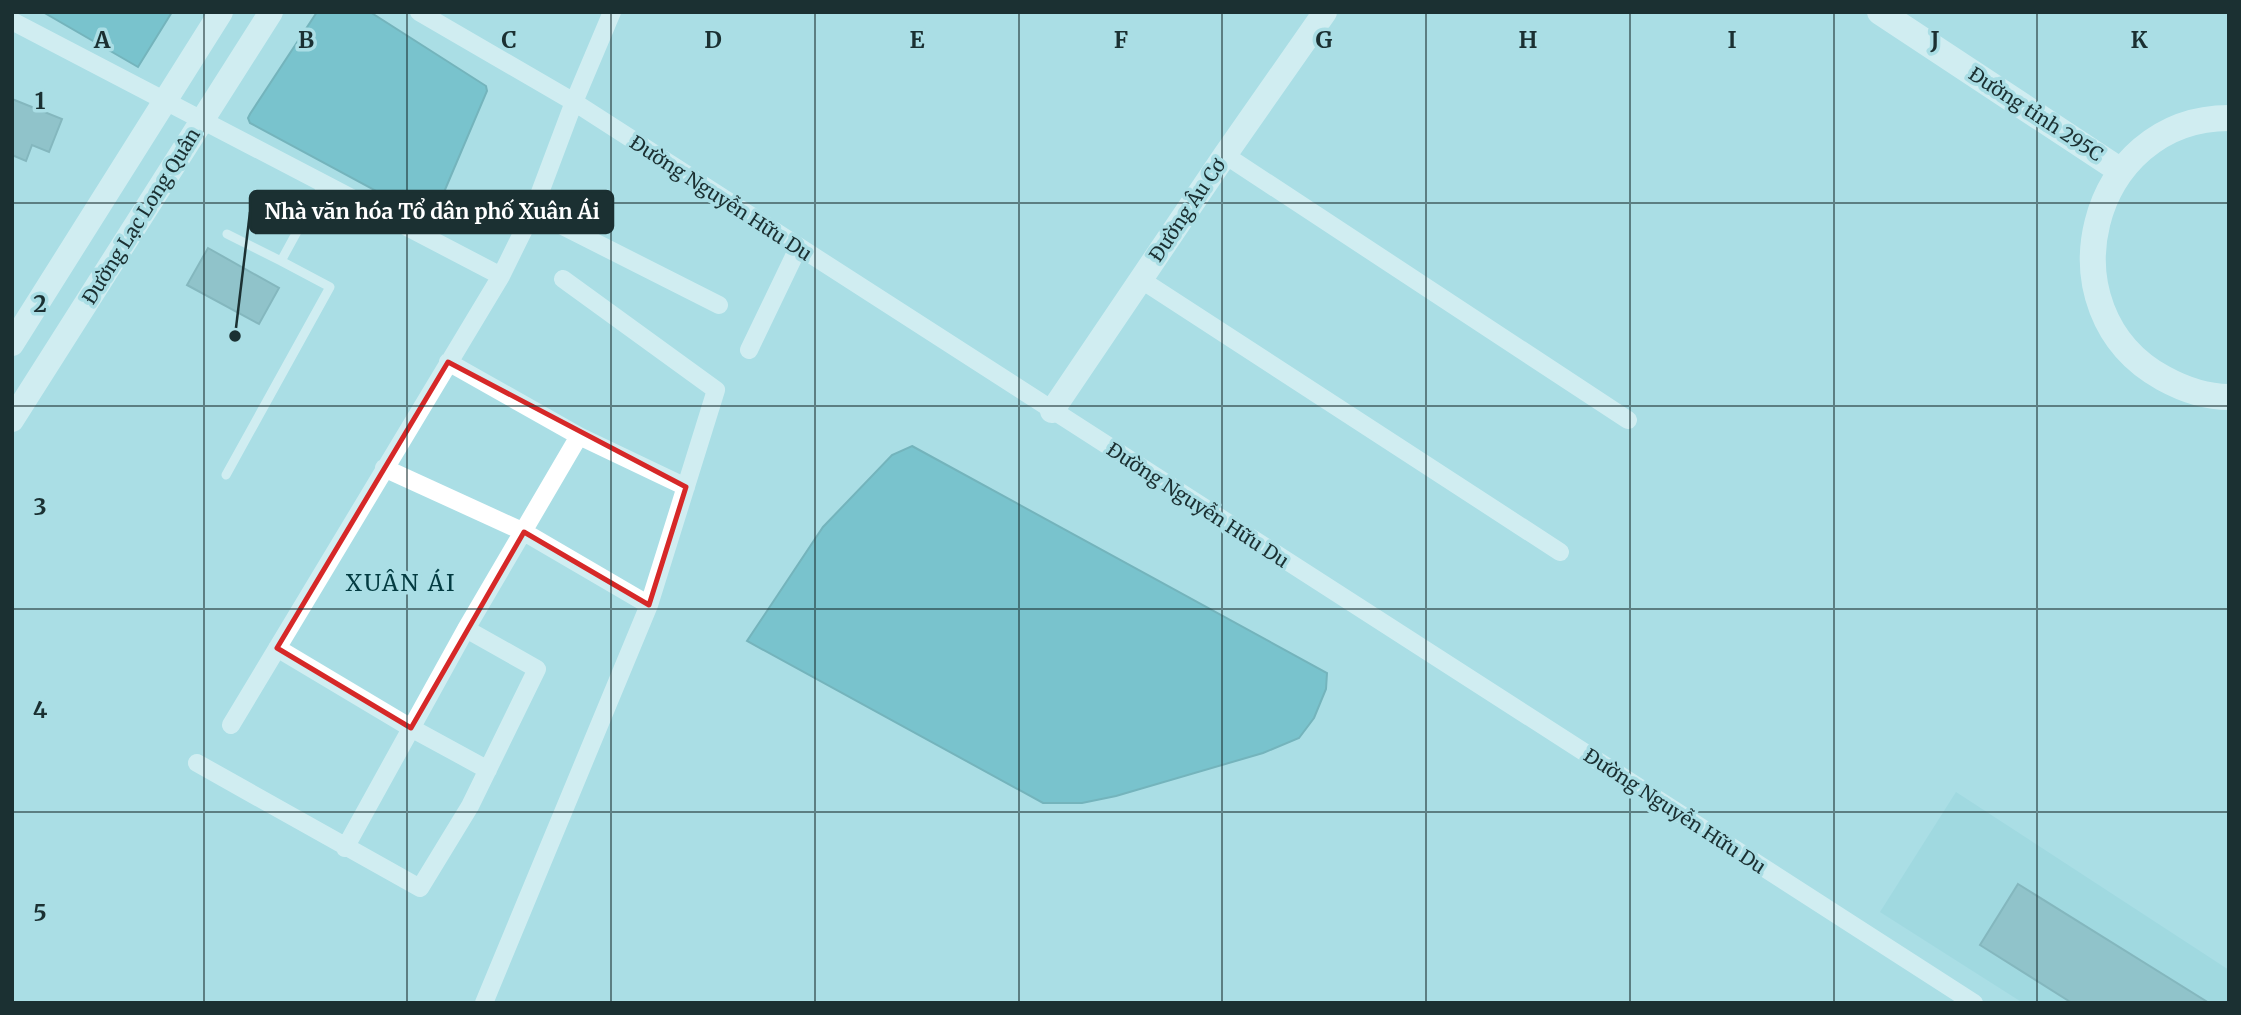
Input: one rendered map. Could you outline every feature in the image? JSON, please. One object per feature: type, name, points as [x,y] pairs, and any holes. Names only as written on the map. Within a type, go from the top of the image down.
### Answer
[{"type":"main road","name":"Đường Lạc Long Quân","points":[[12,344],[220,12]]},
{"type":"main road","name":"Đường Lạc Long Quân","points":[[12,419],[271,12]]},
{"type":"main road","name":"Đường Âu Cơ","points":[[1052,411],[1325,12]]},
{"type":"main road","name":"Đường tỉnh 295C","points":[[1880,12],[2121,171]]},
{"type":"main road","name":"Đường tỉnh 295C","points":[[2229,118],[2196,122],[2175,130],[2155,140],[2137,154],[2121,171],[2102,204],[2093,242],[2094,280],[2106,317],[2127,349],[2156,375],[2191,391],[2229,397]]},
{"type":"street","name":"Đường Nguyễn Hữu Du","points":[[419,12],[574,102],[1974,1003]]},
{"type":"street","points":[[231,725],[501,276],[533,211],[574,102],[612,12]]},
{"type":"street","points":[[12,21],[501,276]]},
{"type":"street","points":[[1225,155],[1628,421]]},
{"type":"street","points":[[533,211],[719,305]]},
{"type":"street","points":[[749,351],[798,248]]},
{"type":"street","points":[[484,1003],[649,605],[716,390],[563,279]]},
{"type":"street","points":[[1140,279],[1560,552]]},
{"type":"street","points":[[448,362],[579,436],[686,487]]},
{"type":"street","points":[[345,848],[466,629],[579,436]]},
{"type":"street","points":[[384,468],[524,533],[649,605]]},
{"type":"street","points":[[197,763],[420,888],[470,806],[537,669],[466,629]]},
{"type":"street","points":[[277,648],[411,728],[488,770]]},
{"type":"lane","points":[[281,261],[323,184]]},
{"type":"lane","points":[[226,475],[330,287],[227,234]]},
{"type":"highlighted area","points":[[448,362],[686,487],[649,605],[524,532],[411,728],[277,648]]},
{"type":"shaded area","points":[[43,12],[172,12],[138,67]]},
{"type":"shaded area","points":[[317,12],[370,12],[486,86],[487,91],[433,218],[428,219],[250,123],[250,114]]},
{"type":"shaded area","points":[[912,446],[1327,673],[1326,689],[1314,718],[1299,738],[1263,753],[1116,796],[1082,803],[1043,803],[747,641],[823,527],[892,455]]},
{"type":"shaded area","points":[[1956,792],[2229,970],[2229,1003],[2023,1003],[1880,912]]},
{"type":"building","points":[[12,99],[62,119],[49,152],[32,145],[26,161],[12,155]]},
{"type":"building","points":[[208,248],[279,288],[259,324],[187,285]]},
{"type":"building","points":[[2018,884],[2209,1003],[2072,1003],[1980,945]]},
{"type":"place","name":"Nhà văn hóa Tổ dân phố Xuân Ái","points":[[235,336]]},
{"type":"district","name":"XUÂN ÁI","points":[[401,583]]}]
